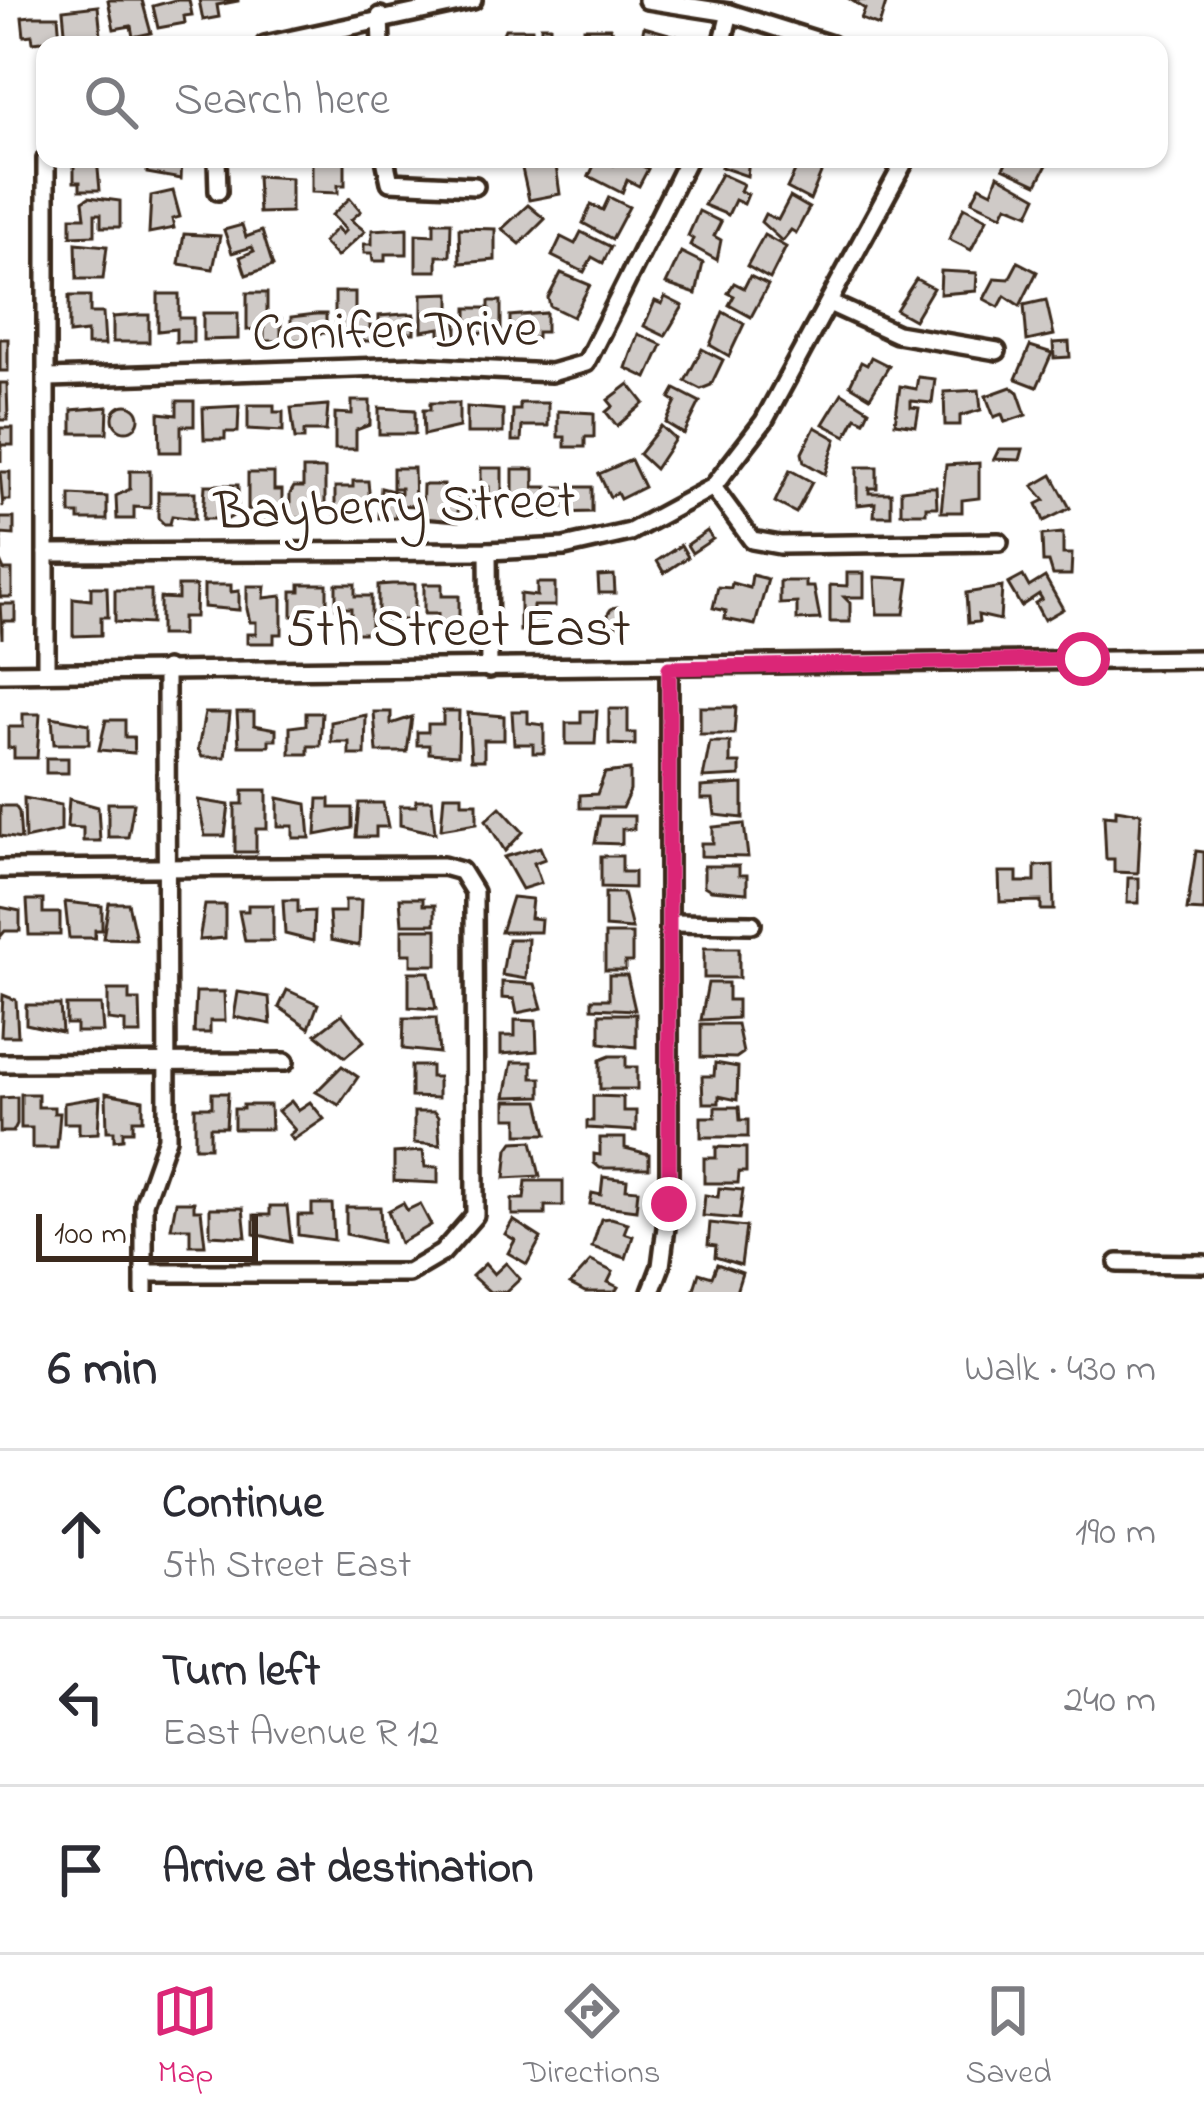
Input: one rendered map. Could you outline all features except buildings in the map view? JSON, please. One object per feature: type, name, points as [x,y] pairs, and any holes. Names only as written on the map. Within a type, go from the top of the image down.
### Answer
[{"type":"street","points":[[301,36],[473,0]]},
{"type":"street","points":[[647,0],[730,14],[802,36]]},
{"type":"street","points":[[724,36],[730,14]]},
{"type":"street","points":[[380,16],[381,36]]},
{"type":"street","points":[[46,168],[46,671]]},
{"type":"street","points":[[218,168],[218,190]]},
{"type":"street","points":[[387,168],[389,182],[475,186]]},
{"type":"street","name":"Conifer Drive","points":[[49,378],[413,366],[550,373],[586,363],[684,168]]},
{"type":"street","name":"Bayberry Street","points":[[46,553],[488,551],[564,547],[630,532],[713,487],[764,422],[902,168]]},
{"type":"street","points":[[829,303],[897,334],[997,351]]},
{"type":"street","points":[[713,487],[752,540],[780,545],[999,542]]},
{"type":"street","points":[[488,551],[489,669]]},
{"type":"street","name":"5th Street East","points":[[0,673],[1204,659]]},
{"type":"street","points":[[651,1292],[661,1266],[669,1204],[669,668]]},
{"type":"street","points":[[144,1292],[144,1203],[167,1138],[166,669]]},
{"type":"street","points":[[0,869],[443,866],[461,871],[474,892],[475,1214],[442,1253],[408,1273],[144,1273]]},
{"type":"street","points":[[670,922],[752,924]]},
{"type":"street","points":[[0,1064],[285,1062]]},
{"type":"street","points":[[1118,1263],[1204,1264]]},
{"type":"route","points":[[669,1204],[669,668],[1083,659]]}]
